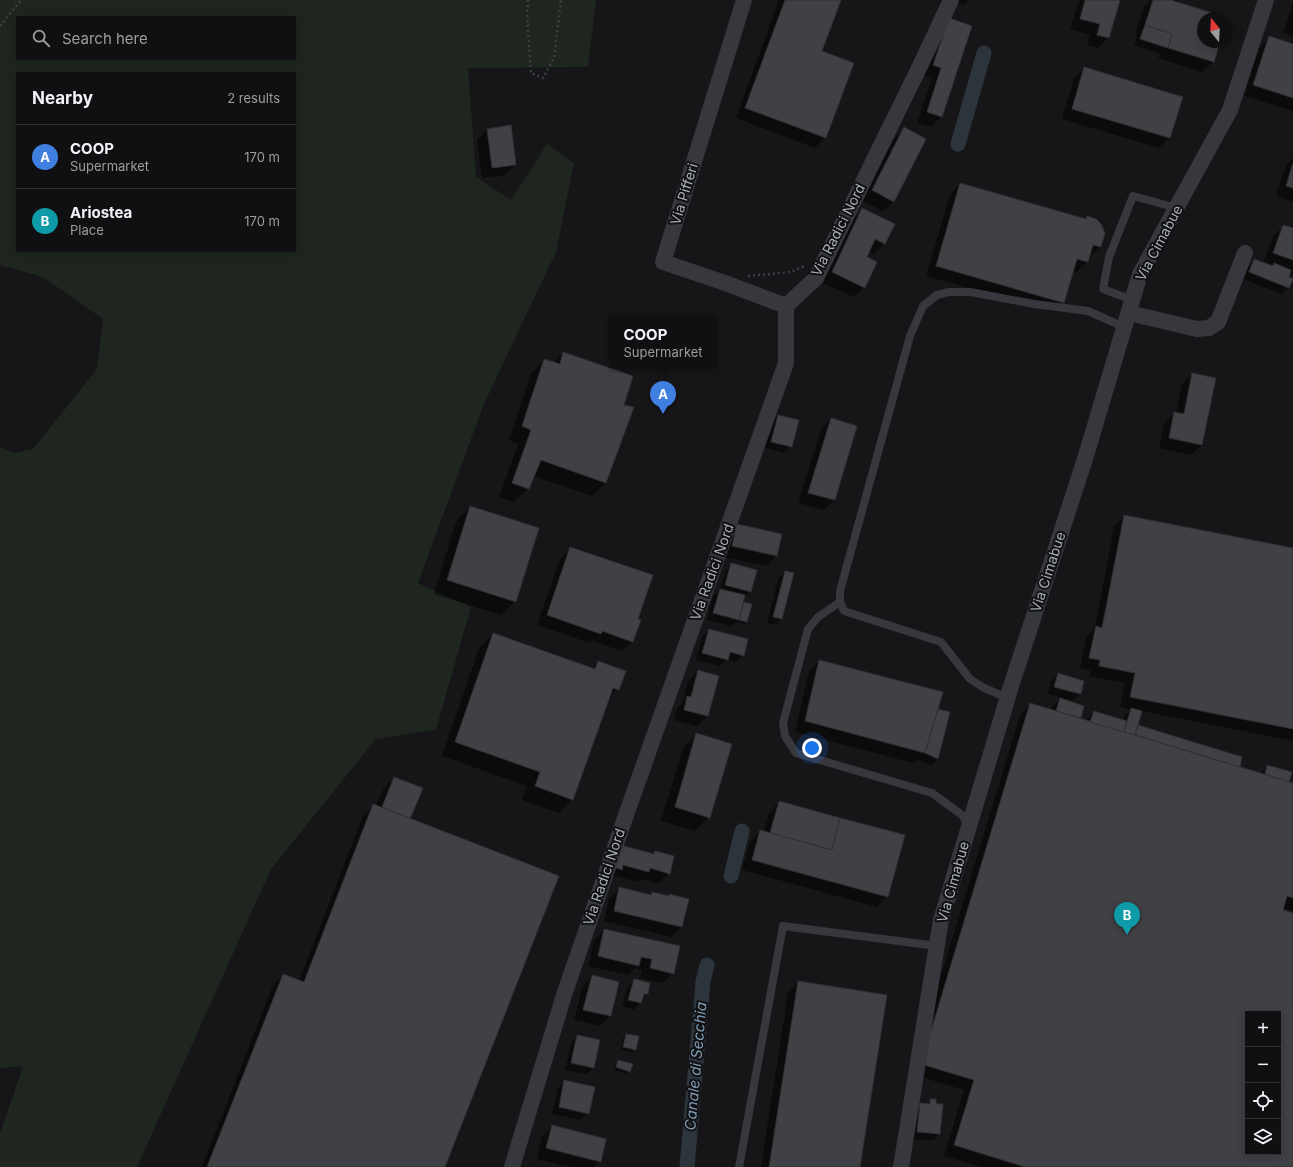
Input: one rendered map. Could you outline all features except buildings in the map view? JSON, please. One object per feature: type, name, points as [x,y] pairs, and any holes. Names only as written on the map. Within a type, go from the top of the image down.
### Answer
[{"type":"street","name":"Via Pifferi","points":[[744,0],[663,262],[786,306]]},
{"type":"street","name":"Via Radici Nord","points":[[512,1167],[564,995],[786,363],[786,306],[816,278],[951,0]]},
{"type":"street","name":"Via Cimabue","points":[[901,1167],[941,920],[1008,698],[1085,458],[1140,274],[1230,110],[1266,0]]},
{"type":"street","points":[[1128,314],[1197,329],[1209,328],[1218,322],[1245,253]]},
{"type":"lane","points":[[1128,314],[1103,289],[1109,257],[1133,196],[1177,208]]},
{"type":"lane","points":[[1008,698],[984,688],[970,679],[941,642],[844,611],[840,602],[840,591],[910,336],[923,306],[937,295],[949,292],[970,292],[1088,312],[1128,314]]},
{"type":"lane","points":[[840,602],[818,616],[808,630],[783,723],[785,736],[796,753],[932,793],[962,815],[969,826]]},
{"type":"lane","points":[[740,1167],[783,926],[937,946]]},
{"type":"path","points":[[0,26],[21,0]]},
{"type":"path","points":[[528,0],[527,15],[531,73],[544,78],[554,58],[561,0]]},
{"type":"path","points":[[740,289],[746,276],[791,272],[811,263]]},
{"type":"shaded area","points":[[0,0],[596,0],[588,67],[468,68],[476,177],[511,200],[547,144],[574,163],[556,252],[484,404],[418,583],[471,607],[436,730],[376,739],[271,869],[137,1167],[0,1167],[0,1134],[23,1066],[0,1068],[0,447],[13,453],[33,449],[97,369],[103,319],[43,277],[0,265]]},
{"type":"waterway","name":"Canale di Secchia","points":[[958,144],[984,53]]},
{"type":"waterway","name":"Canale di Secchia","points":[[731,876],[742,831]]},
{"type":"waterway","name":"Canale di Secchia","points":[[687,1167],[703,982],[707,965]]},
{"type":"place","name":"COOP","points":[[663,414]]},
{"type":"place","name":"Ariostea","points":[[1127,935]]}]
